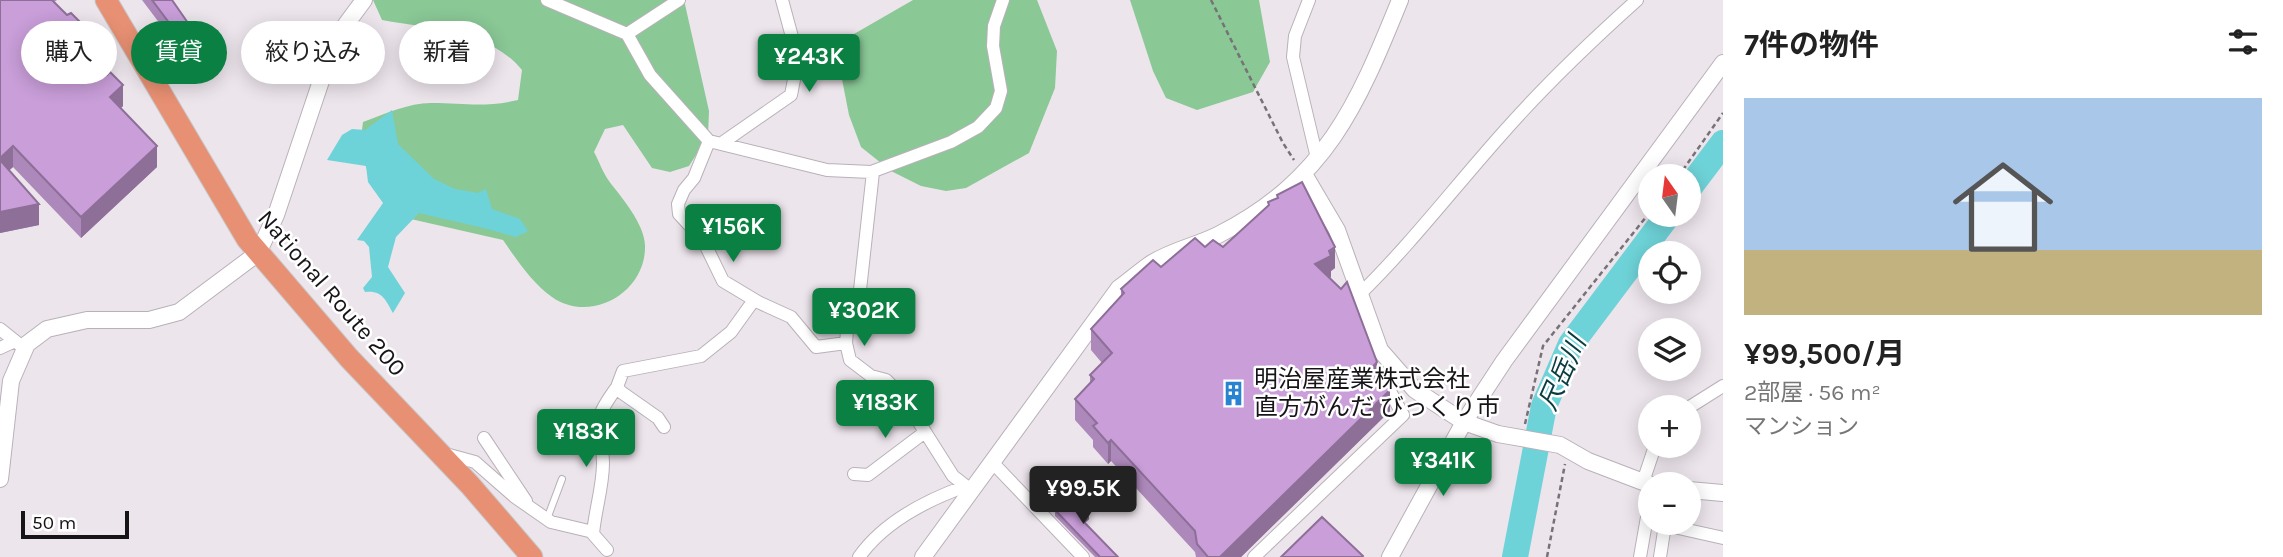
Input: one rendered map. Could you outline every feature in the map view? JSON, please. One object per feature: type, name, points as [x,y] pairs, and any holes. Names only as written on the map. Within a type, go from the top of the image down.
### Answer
[{"type":"highway","name":"National Route 200","points":[[106,0],[190,147],[258,253],[349,358],[532,557]]},
{"type":"street","points":[[0,348],[19,345],[47,329],[87,320],[149,320],[179,312],[258,253],[275,215],[326,66],[344,27],[364,0]]},
{"type":"street","points":[[627,34],[679,0]]},
{"type":"street","points":[[782,0],[798,59],[791,95],[716,142],[678,204],[680,214],[703,240],[723,281],[790,317],[816,347],[846,343]]},
{"type":"street","points":[[552,1],[627,34],[650,75],[716,142],[827,170],[873,172],[951,142],[978,127],[996,108],[1001,91],[993,46],[995,26],[1003,0]]},
{"type":"street","points":[[1309,0],[1295,36],[1293,57],[1317,159]]},
{"type":"street","points":[[923,557],[969,488],[992,462],[1119,288],[1150,264],[1218,235],[1256,212],[1285,192],[1317,159],[1339,130],[1366,85],[1400,0]]},
{"type":"street","points":[[1359,295],[1392,262],[1559,72],[1637,0]]},
{"type":"street","points":[[1390,557],[1464,422],[1540,309],[1723,63]]},
{"type":"street","points":[[873,172],[859,299],[848,318],[846,343],[850,360],[894,388],[953,476],[969,488]]},
{"type":"street","points":[[1304,174],[1337,230],[1380,350],[1396,371],[1437,407],[1464,422],[1565,447],[1588,461],[1638,480]]},
{"type":"street","points":[[593,532],[603,462],[597,424],[602,408],[617,387],[623,371],[701,356],[731,332],[754,300]]},
{"type":"street","points":[[0,329],[19,345]]},
{"type":"street","points":[[0,479],[11,381],[19,345]]},
{"type":"street","points":[[1254,557],[1403,415],[1387,386],[1396,371]]},
{"type":"street","points":[[1701,400],[1723,386]]},
{"type":"street","points":[[617,387],[657,418],[664,427]]},
{"type":"street","points":[[854,474],[868,475],[925,432]]},
{"type":"street","points":[[484,438],[530,507]]},
{"type":"street","points":[[438,452],[475,462],[547,519],[593,532],[607,550]]},
{"type":"street","points":[[992,462],[1083,557]]},
{"type":"street","points":[[859,557],[870,541],[890,525],[969,488]]},
{"type":"street","points":[[1701,490],[1723,493]]},
{"type":"street","points":[[1660,557],[1665,525],[1723,538]]},
{"type":"street","points":[[1640,557],[1644,535]]},
{"type":"lane","points":[[547,519],[562,479]]},
{"type":"path","points":[[1211,0],[1283,143],[1304,174]]},
{"type":"path","points":[[1687,164],[1723,113]]},
{"type":"path","points":[[1520,438],[1528,418],[1532,386],[1543,346],[1638,227]]},
{"type":"path","points":[[1547,557],[1565,447]]},
{"type":"green space","points":[[373,0],[684,0],[709,111],[708,136],[689,166],[670,172],[652,168],[623,125],[605,129],[594,152],[607,178],[637,220],[644,238],[643,263],[626,290],[598,305],[583,307],[567,304],[552,297],[538,285],[503,240],[402,217],[374,185],[363,160],[360,146],[363,122],[397,109],[423,103],[484,104],[518,100],[522,70],[495,48],[495,21],[399,23],[382,20]]},
{"type":"green space","points":[[913,0],[1037,0],[1057,51],[1055,88],[1029,153],[966,188],[946,191],[921,186],[891,171],[861,147],[849,115],[837,54],[847,38]]},
{"type":"green space","points":[[1130,0],[1259,0],[1270,62],[1253,92],[1197,110],[1166,98],[1153,71]]},
{"type":"water","points":[[392,110],[398,144],[434,179],[455,189],[478,193],[486,189],[492,209],[520,219],[528,231],[516,237],[419,213],[396,237],[388,267],[405,293],[393,313],[382,296],[375,292],[365,292],[363,288],[372,277],[369,247],[364,241],[357,240],[383,203],[368,182],[366,166],[327,160],[342,135],[352,129],[365,130]]},
{"type":"building","points":[[0,0],[52,0],[67,15],[71,13],[79,21],[21,21],[21,84],[117,84],[117,79],[123,85],[110,97],[157,146],[81,217],[13,146],[0,158]]},
{"type":"building","points":[[152,0],[172,0],[187,21],[168,21]]},
{"type":"building","points":[[0,160],[39,204],[0,212]]},
{"type":"building","name":"明治屋産業株式会社 直方がんだ びっくり市","points":[[1302,182],[1335,247],[1329,251],[1331,256],[1315,264],[1341,289],[1347,282],[1377,362],[1371,369],[1390,390],[1220,557],[1208,557],[1197,544],[1195,531],[1111,440],[1108,443],[1093,426],[1097,423],[1075,399],[1094,379],[1090,375],[1112,353],[1091,329],[1124,293],[1121,289],[1153,260],[1161,267],[1195,238],[1205,247],[1213,240],[1223,247],[1269,205],[1268,202]]},
{"type":"building","points":[[1071,495],[1089,514],[1082,520],[1118,557],[1100,557],[1055,510]]},
{"type":"building","points":[[1322,517],[1363,556],[1281,557]]},
{"type":"waterway","name":"尺岳川","points":[[1701,172],[1723,143]]},
{"type":"waterway","name":"尺岳川","points":[[1515,557],[1544,406],[1571,344],[1658,228]]},
{"type":"place","name":"明治屋産業株式会社 直方がんだ びっくり市","points":[[1234,393]]}]
